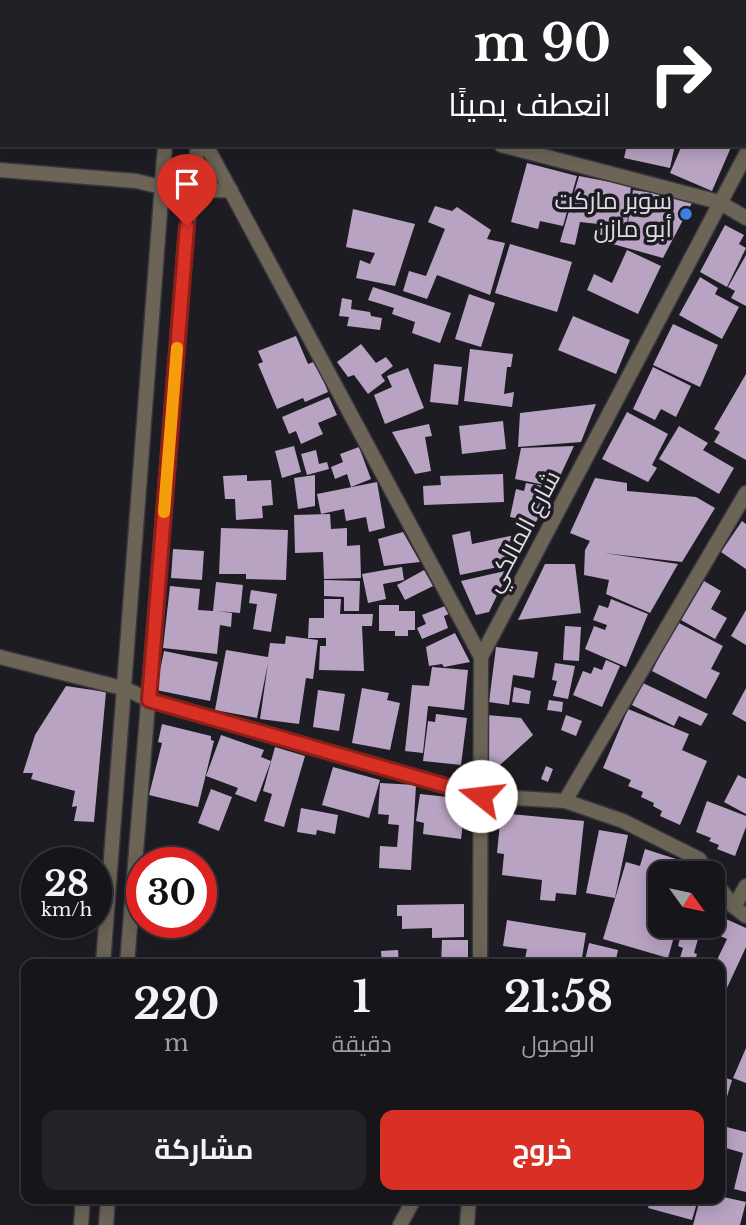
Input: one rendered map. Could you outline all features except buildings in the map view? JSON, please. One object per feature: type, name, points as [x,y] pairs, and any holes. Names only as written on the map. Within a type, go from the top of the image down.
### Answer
[{"type":"street","points":[[103,959],[126,689],[165,147]]},
{"type":"street","points":[[127,959],[184,258],[198,147]]},
{"type":"street","points":[[207,147],[481,657]]},
{"type":"street","points":[[510,147],[719,202],[746,218]]},
{"type":"street","name":"شارع المالكي","points":[[480,959],[481,657],[746,154]]},
{"type":"street","points":[[0,170],[121,179],[194,191],[231,190]]},
{"type":"street","points":[[565,801],[746,493]]},
{"type":"street","points":[[0,657],[126,689],[149,700],[481,796],[565,801],[623,821],[700,861]]},
{"type":"street","points":[[740,911],[746,886]]},
{"type":"street","points":[[725,893],[740,911]]},
{"type":"street","points":[[81,1225],[83,1204]]},
{"type":"street","points":[[106,1225],[108,1204]]},
{"type":"street","points":[[400,1225],[411,1204]]},
{"type":"street","points":[[467,1225],[468,1204]]},
{"type":"slow traffic","points":[[164,512],[177,348]]},
{"type":"place","name":"سوبر ماركت أبو مازن","points":[[686,214]]},
{"type":"route","points":[[187,226],[149,700],[481,796]]}]
